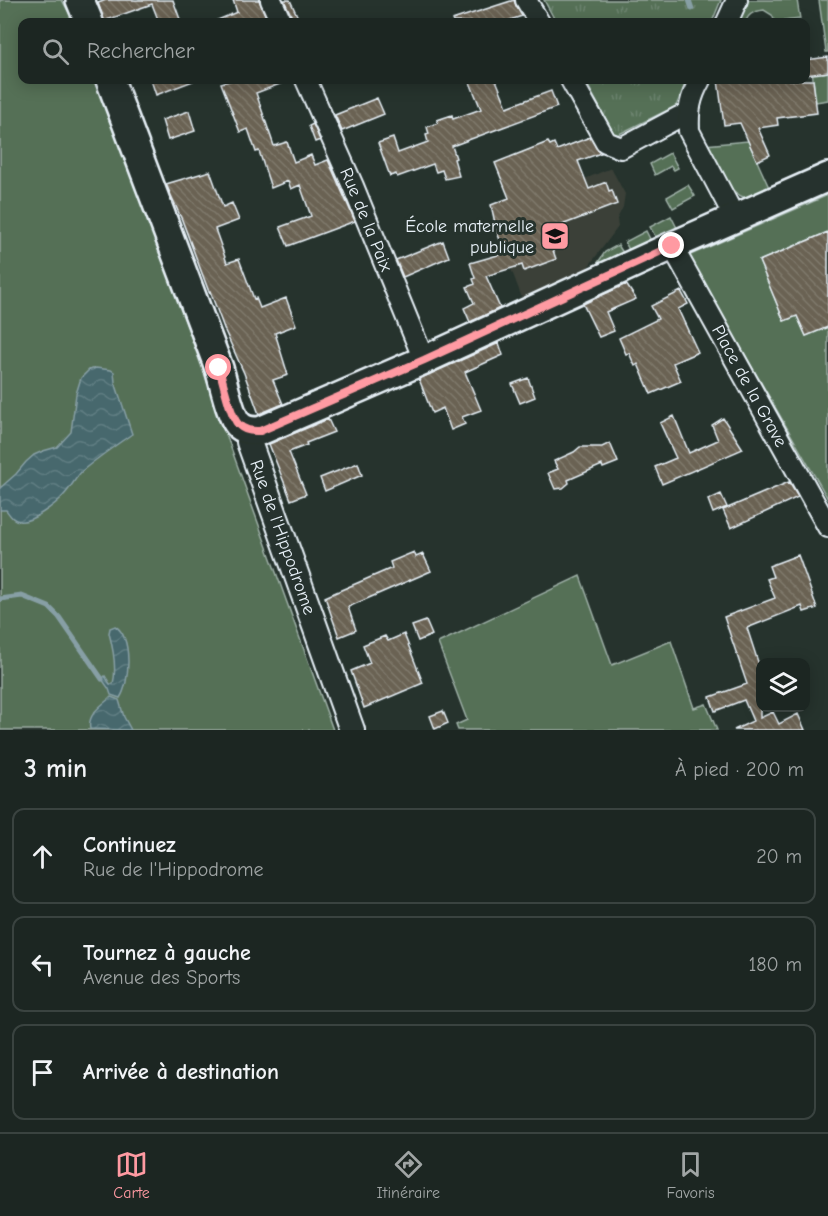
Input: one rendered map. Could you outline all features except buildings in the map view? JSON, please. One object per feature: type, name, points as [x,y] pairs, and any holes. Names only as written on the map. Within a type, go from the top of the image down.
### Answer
[{"type":"main road","points":[[80,0],[87,18]]},
{"type":"main road","points":[[112,84],[219,368],[233,415],[238,425],[250,431],[260,431],[424,360],[828,177]]},
{"type":"street","points":[[271,0],[279,18]]},
{"type":"street","points":[[526,0],[537,18]]},
{"type":"street","points":[[729,18],[737,0]]},
{"type":"street","name":"Rue de la Paix","points":[[308,84],[353,186],[424,360]]},
{"type":"street","points":[[573,84],[606,142],[621,148],[679,117],[688,117]]},
{"type":"street","points":[[698,84],[691,97],[688,117],[689,131],[735,218]]},
{"type":"street","name":"Place de la Grave","points":[[672,246],[828,527]]},
{"type":"street","name":"Rue de l'Hippodrome","points":[[250,431],[249,442],[352,730]]},
{"type":"shaded area","name":"École maternelle publique","points":[[611,168],[625,194],[623,207],[617,219],[618,227],[582,275],[525,306],[492,218]]},
{"type":"green space","points":[[0,0],[62,0],[72,18],[18,18],[18,84],[99,84],[333,730],[0,730]]},
{"type":"green space","points":[[544,0],[721,0],[714,18],[554,18]]},
{"type":"green space","points":[[748,0],[797,0],[800,18],[773,18],[764,10],[752,13],[748,18],[740,18]]},
{"type":"green space","points":[[819,0],[828,0],[828,52],[826,52]]},
{"type":"green space","points":[[822,69],[823,73],[828,72],[828,100],[816,102],[812,70]]},
{"type":"green space","points":[[587,84],[685,84],[676,106],[615,136]]},
{"type":"green space","points":[[748,141],[771,192],[755,199],[744,197],[729,187],[705,145]]},
{"type":"green space","points":[[670,153],[678,168],[674,170],[671,166],[655,175],[650,164]]},
{"type":"green space","points":[[688,185],[695,196],[673,208],[667,197]]},
{"type":"green space","points":[[828,195],[828,232],[759,261],[784,321],[797,316],[806,336],[828,327],[828,499],[688,256]]},
{"type":"green space","points":[[671,216],[678,230],[658,241],[650,227]]},
{"type":"green space","points":[[646,231],[652,243],[631,254],[625,242]]},
{"type":"green space","points":[[618,245],[625,256],[593,270],[605,252]]},
{"type":"green space","points":[[580,576],[612,665],[671,641],[694,708],[706,704],[717,730],[458,730],[456,725],[467,720],[438,643]]},
{"type":"water","points":[[96,368],[114,372],[115,382],[132,434],[83,470],[66,493],[49,508],[25,521],[15,520],[6,510],[0,510],[0,488],[34,455],[57,447],[71,432],[76,394],[81,378],[89,370]]},
{"type":"water","points":[[115,626],[125,640],[128,660],[126,682],[120,698],[111,695],[102,679],[105,676],[110,684],[113,684],[115,665],[109,633],[110,628]]},
{"type":"water","points":[[111,697],[119,700],[131,730],[90,729],[93,715]]},
{"type":"waterway","points":[[689,0],[692,9]]},
{"type":"waterway","points":[[0,599],[22,596],[49,607],[59,617],[102,679]]},
{"type":"place","name":"École maternelle publique","points":[[555,236]]},
{"type":"route","points":[[219,368],[238,425],[250,431],[260,431],[424,360],[672,246]]}]
